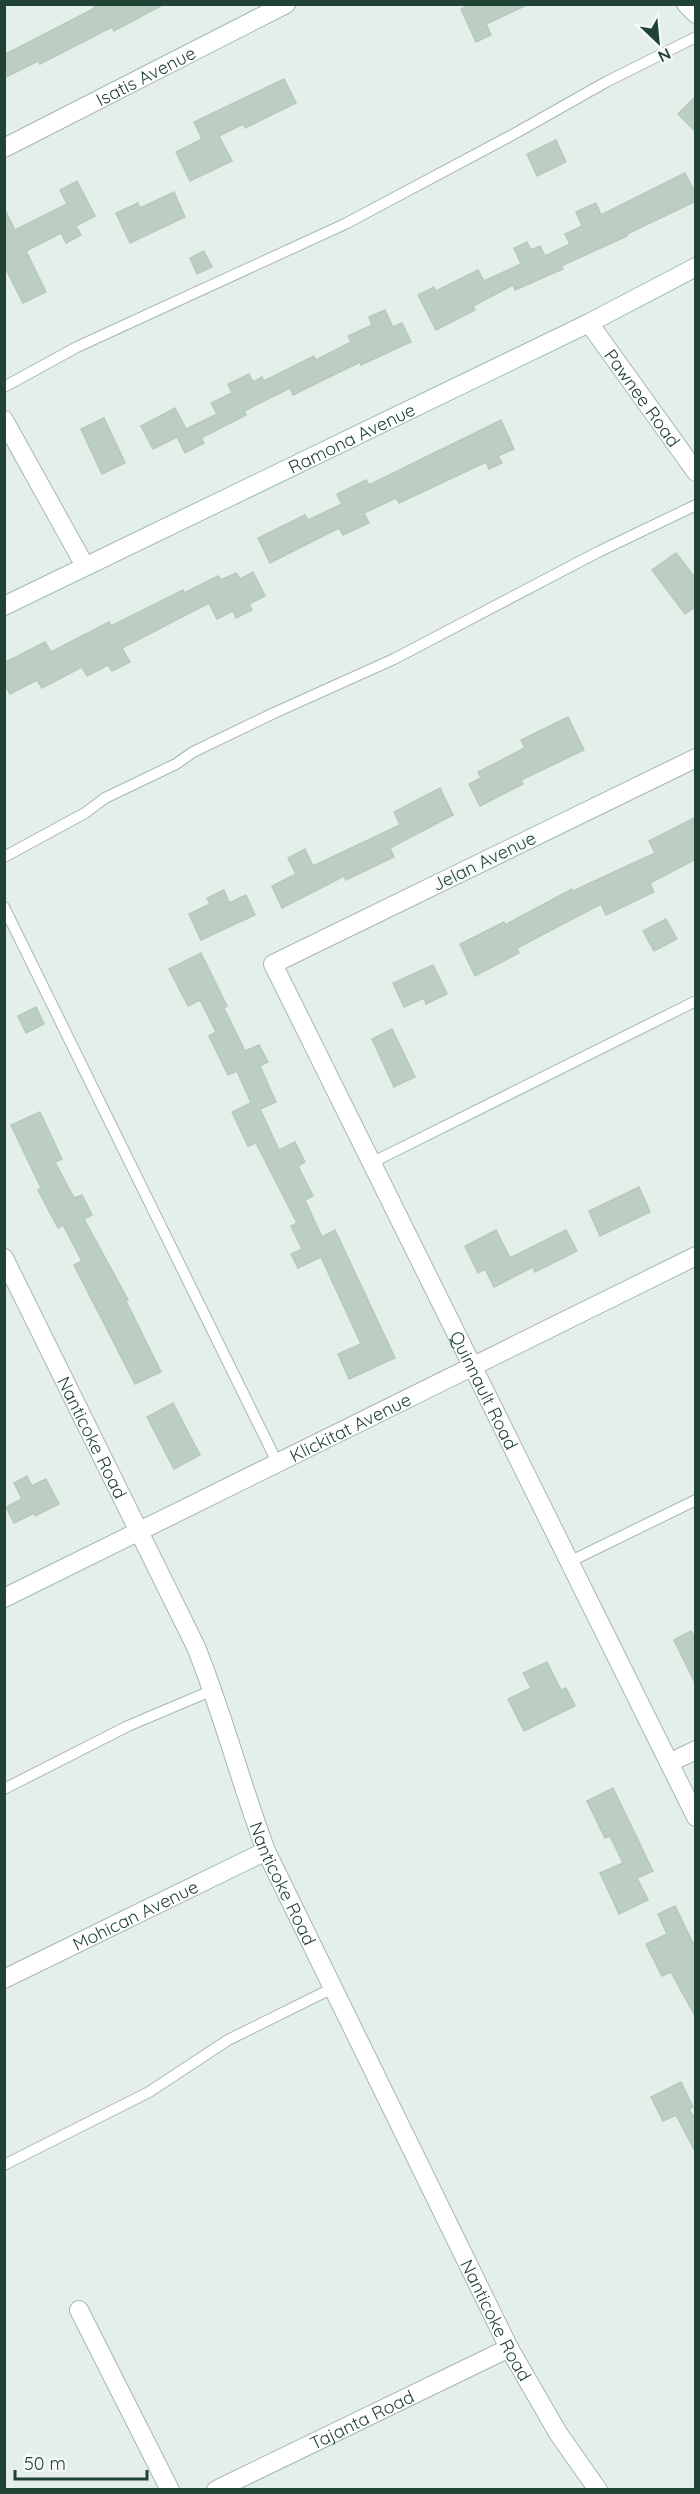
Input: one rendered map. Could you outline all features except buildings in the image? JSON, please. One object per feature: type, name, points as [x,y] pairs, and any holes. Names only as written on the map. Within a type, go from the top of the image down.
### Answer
[{"type":"street","name":"Isatis Avenue","points":[[4,148],[286,4]]},
{"type":"street","points":[[686,4],[696,14]]},
{"type":"street","name":"Ramona Avenue","points":[[4,606],[589,323],[696,267]]},
{"type":"street","name":"Pawnee Road","points":[[589,323],[696,472]]},
{"type":"street","points":[[4,420],[85,566]]},
{"type":"street","name":"Jelan Avenue","points":[[273,964],[696,758]]},
{"type":"street","name":"Quinnault Road","points":[[273,964],[696,1817]]},
{"type":"street","name":"Klickitat Avenue","points":[[4,1598],[696,1256]]},
{"type":"street","name":"Nanticoke Road","points":[[4,1258],[196,1647],[213,1690],[244,1792],[266,1851],[509,2348],[558,2433],[598,2490]]},
{"type":"street","points":[[669,1763],[696,1750]]},
{"type":"street","name":"Mohican Avenue","points":[[4,1979],[266,1851]]},
{"type":"street","points":[[79,2310],[170,2490]]},
{"type":"street","name":"Tajanta Road","points":[[216,2490],[509,2348]]},
{"type":"lane","points":[[4,387],[77,347],[345,224],[606,82],[696,37]]},
{"type":"lane","points":[[4,857],[85,813],[105,798],[176,764],[193,752],[394,659],[597,552],[696,506]]},
{"type":"lane","points":[[4,907],[277,1462]]},
{"type":"lane","points":[[372,1163],[696,1001]]},
{"type":"lane","points":[[569,1562],[696,1500]]},
{"type":"lane","points":[[4,1789],[128,1726],[213,1690]]},
{"type":"lane","points":[[4,2165],[149,2092],[228,2040],[333,1989]]}]
